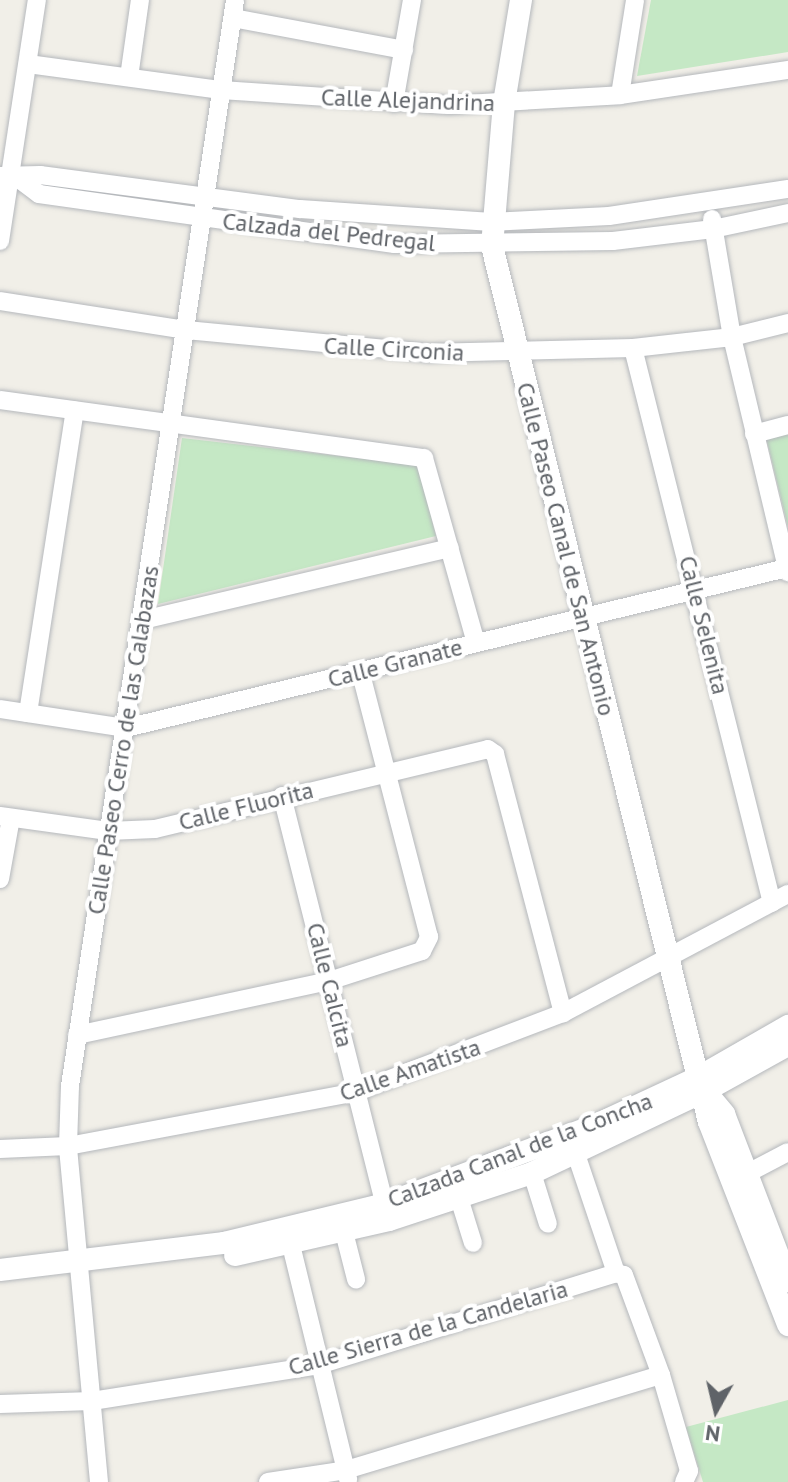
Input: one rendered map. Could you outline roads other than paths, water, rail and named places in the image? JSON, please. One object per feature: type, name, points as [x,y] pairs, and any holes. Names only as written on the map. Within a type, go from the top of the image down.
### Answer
[{"type":"street","points":[[0,241],[37,0]]},
{"type":"street","points":[[129,77],[140,0]]},
{"type":"street","points":[[394,103],[412,0]]},
{"type":"street","name":"Calle Paseo Canal de San Antonio","points":[[521,0],[504,103],[492,246],[584,616],[665,962],[729,1180],[788,1325]]},
{"type":"street","points":[[620,95],[635,0]]},
{"type":"street","points":[[234,9],[404,50]]},
{"type":"street","name":"Calle Paseo Cerro de las Calabazas","points":[[99,1482],[82,1270],[68,1146],[77,1035],[143,620],[234,9]]},
{"type":"street","name":"Calle Alejandrina","points":[[28,64],[221,90],[394,103],[504,103],[620,95],[788,70]]},
{"type":"street","name":"Calzada del Pedregal","points":[[9,178],[40,175],[205,197],[430,221],[492,222],[709,204],[788,189]]},
{"type":"street","name":"Calzada del Pedregal","points":[[9,178],[39,194],[395,244],[492,246],[613,241],[713,229],[788,213]]},
{"type":"street","points":[[709,204],[732,337],[788,570]]},
{"type":"street","name":"Calle Circonia","points":[[0,301],[186,330],[334,347],[518,354],[633,348],[732,337],[788,323]]},
{"type":"street","name":"Calle Selenita","points":[[633,348],[780,898]]},
{"type":"street","points":[[0,400],[424,458],[476,643]]},
{"type":"street","points":[[28,713],[75,411]]},
{"type":"street","points":[[754,434],[788,425]]},
{"type":"street","points":[[143,620],[450,548]]},
{"type":"street","name":"Calle Granate","points":[[0,709],[126,728],[696,589],[788,570]]},
{"type":"street","points":[[77,1035],[329,981],[422,951],[428,944],[360,671]]},
{"type":"street","name":"Calle Fluorita","points":[[5,817],[108,831],[155,829],[282,796],[488,749],[495,754],[563,1013]]},
{"type":"street","name":"Calle Calcita","points":[[282,796],[387,1212]]},
{"type":"street","points":[[0,879],[5,817]]},
{"type":"street","name":"Calle Amatista","points":[[0,1149],[68,1146],[356,1092],[563,1013],[665,962],[780,898]]},
{"type":"street","name":"Calzada Canal de la Concha","points":[[0,1270],[82,1270],[459,1198],[576,1154],[702,1084],[788,1026]]},
{"type":"street","name":"Calzada Canal de la Concha","points":[[0,1282],[291,1245],[344,1232],[594,1126],[702,1084],[788,1045]]},
{"type":"street","points":[[702,1084],[724,1114],[746,1174],[782,1251],[788,1281]]},
{"type":"street","points":[[746,1174],[788,1152]]},
{"type":"street","points":[[576,1154],[616,1273],[624,1275],[661,1375],[686,1480]]},
{"type":"street","points":[[532,1173],[548,1224]]},
{"type":"street","points":[[459,1198],[473,1243]]},
{"type":"street","points":[[344,1232],[356,1279]]},
{"type":"street","points":[[291,1245],[348,1476]]},
{"type":"street","name":"Calle Sierra de la Candelaria","points":[[0,1404],[92,1401],[319,1365],[616,1273]]},
{"type":"street","points":[[268,1482],[348,1476],[661,1375]]}]
